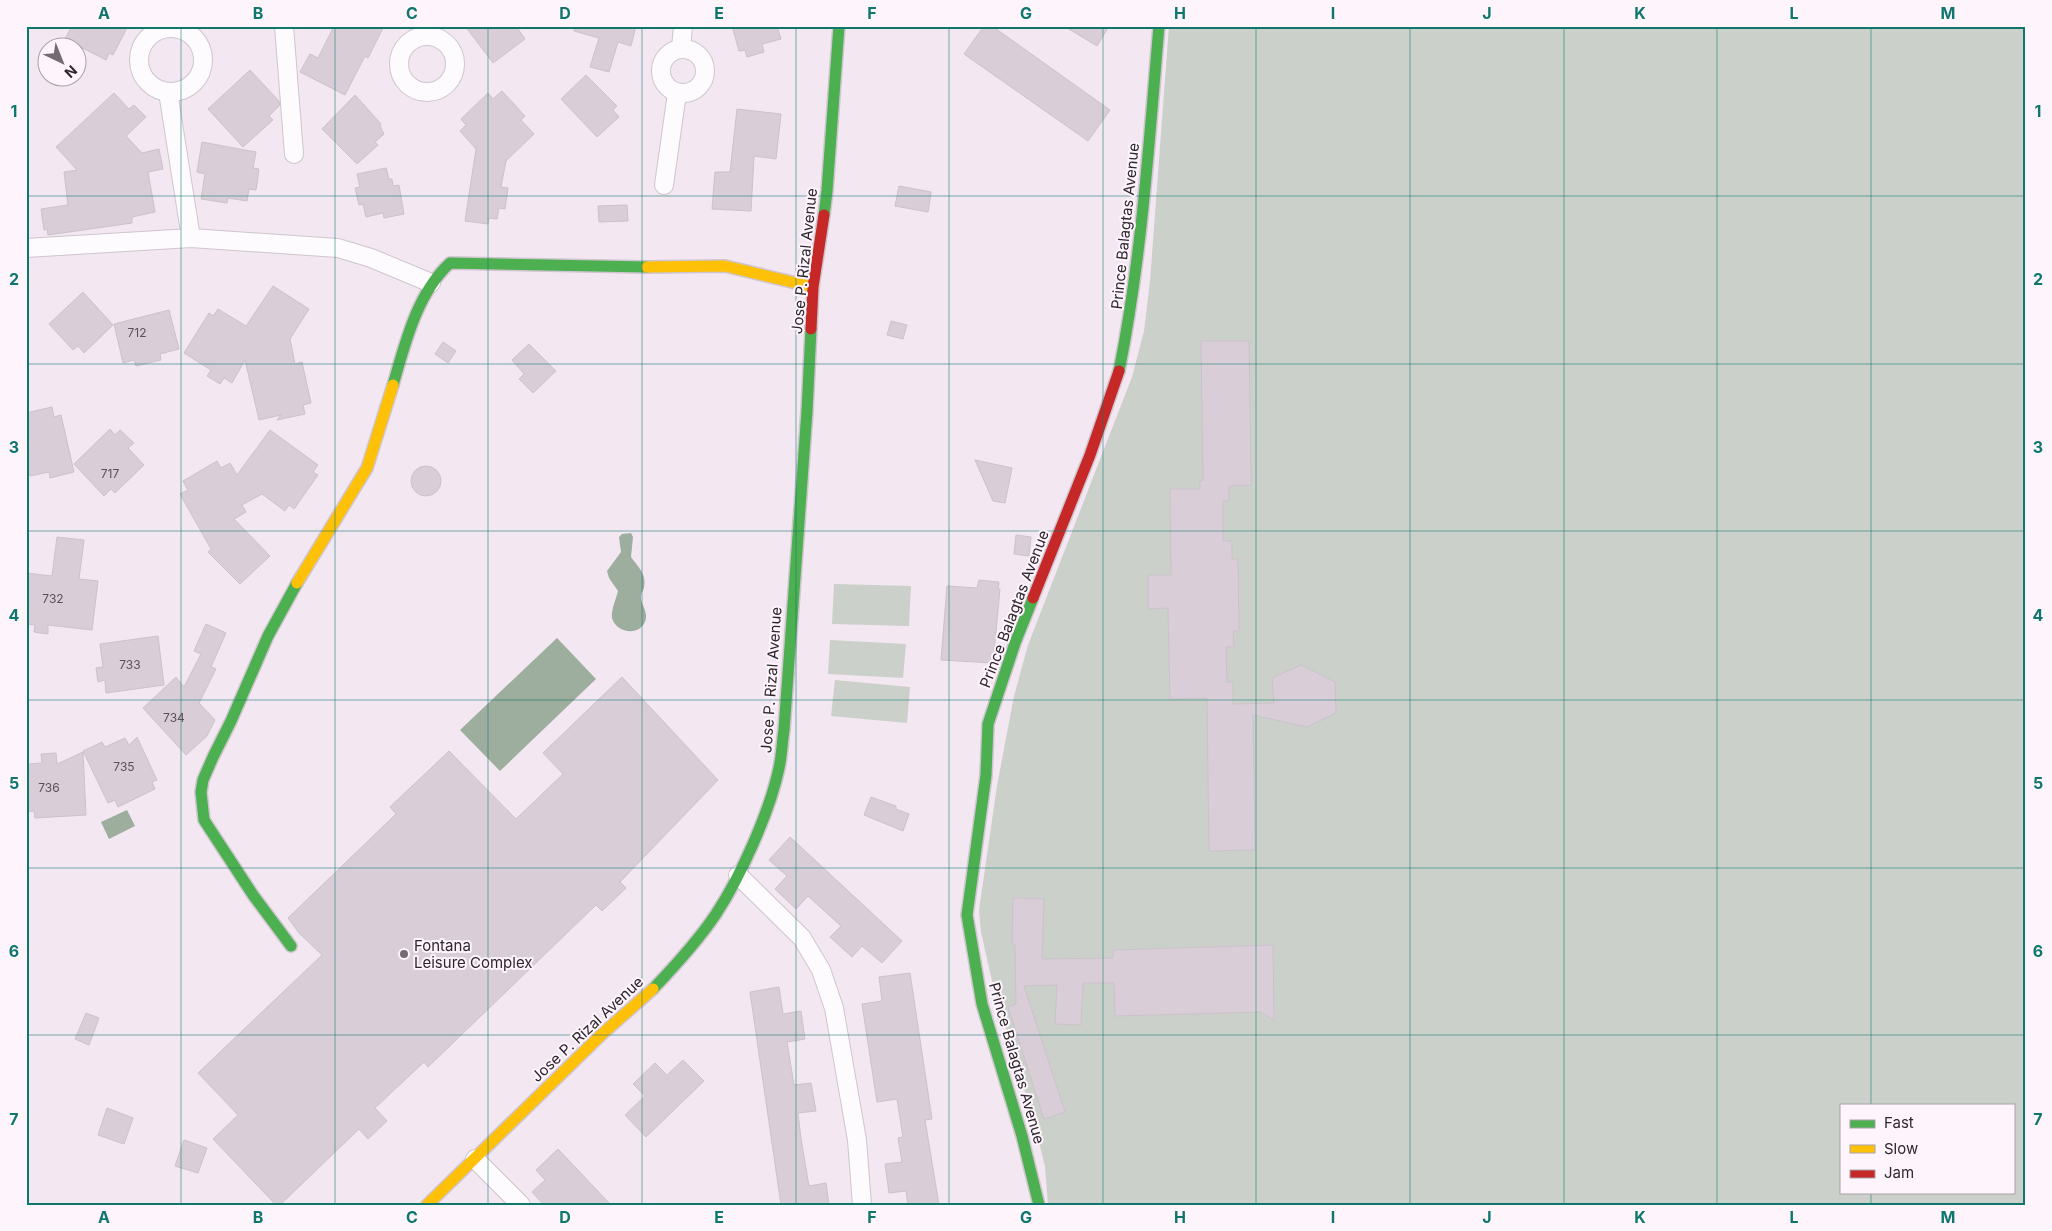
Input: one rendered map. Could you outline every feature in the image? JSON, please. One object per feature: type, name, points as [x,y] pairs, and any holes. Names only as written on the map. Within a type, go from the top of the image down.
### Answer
[{"type":"street","points":[[284,26],[294,154]]},
{"type":"street","points":[[681,48],[683,26]]},
{"type":"street","name":"Jose P. Rizal Avenue","points":[[427,1205],[602,1034],[653,989],[685,954],[716,914],[738,875],[765,813],[779,768],[784,730],[792,590],[807,411],[813,287],[826,191],[839,26]]},
{"type":"street","name":"Prince Balagtas Avenue","points":[[1039,1205],[1022,1136],[982,1004],[967,915],[986,775],[988,724],[1015,643],[1090,455],[1120,364],[1131,313],[1139,255],[1159,26]]},
{"type":"street","points":[[174,27],[182,30],[200,46],[202,63],[197,78],[191,84],[184,89],[168,92],[153,86],[147,81],[142,74],[139,58],[141,49],[151,36],[174,27]]},
{"type":"street","points":[[681,48],[696,52],[705,64],[706,72],[704,79],[693,91],[685,93],[669,89],[664,82],[661,68],[668,55],[681,48]]},
{"type":"street","points":[[168,92],[191,238]]},
{"type":"street","points":[[664,185],[677,92]]},
{"type":"street","points":[[26,248],[191,238],[338,248],[371,258],[431,283]]},
{"type":"street","points":[[291,946],[253,894],[204,820],[200,806],[200,790],[207,766],[230,722],[266,641],[294,588],[345,507],[368,465],[413,323],[431,283],[443,266],[450,263],[631,267],[726,266],[813,287]]},
{"type":"street","points":[[738,875],[802,938],[821,970],[834,1008],[839,1036],[857,1140],[862,1205]]},
{"type":"street","points":[[475,1159],[520,1205]]},
{"type":"shaded area","points":[[1169,26],[2026,26],[2026,1205],[1048,1205],[1045,1167],[1035,1125],[994,990],[981,932],[979,910],[997,786],[1014,696],[1028,645],[1132,377],[1144,331],[1150,281]]},
{"type":"shaded area","points":[[631,533],[633,537],[631,557],[641,571],[645,583],[641,599],[646,612],[646,618],[644,624],[635,631],[624,630],[614,623],[612,615],[618,591],[609,578],[607,571],[621,552],[619,537],[622,534]]},
{"type":"shaded area","points":[[834,584],[911,586],[909,626],[832,624]]},
{"type":"shaded area","points":[[557,638],[596,679],[500,771],[460,730]]},
{"type":"shaded area","points":[[830,640],[906,644],[903,678],[828,674]]},
{"type":"shaded area","points":[[835,680],[910,687],[907,723],[831,716]]},
{"type":"shaded area","points":[[127,810],[135,826],[109,839],[101,822]]},
{"type":"building","points":[[72,26],[128,26],[113,55],[109,53],[106,60],[88,51],[88,38],[66,38]]},
{"type":"building","points":[[334,26],[384,26],[368,58],[365,56],[345,95],[300,72],[310,54],[318,58]]},
{"type":"building","points":[[465,26],[516,26],[525,39],[493,63]]},
{"type":"building","points":[[574,26],[636,26],[631,46],[618,42],[609,72],[590,67],[599,38],[574,31]]},
{"type":"building","points":[[732,26],[777,26],[781,39],[762,44],[764,52],[747,57],[745,50],[739,51]]},
{"type":"building","points":[[984,26],[992,26],[1110,110],[1088,141],[964,54]]},
{"type":"building","points":[[1064,26],[1109,26],[1097,46]]},
{"type":"building","points":[[250,70],[279,101],[280,105],[269,116],[273,120],[243,147],[208,109]]},
{"type":"building","points":[[586,75],[617,106],[613,110],[619,117],[597,137],[561,99]]},
{"type":"building","points":[[502,91],[525,116],[521,120],[534,134],[506,161],[501,187],[508,188],[505,209],[499,208],[497,219],[489,218],[488,224],[465,221],[476,149],[460,131],[466,125],[461,119],[488,93],[493,99]]},
{"type":"building","points":[[114,93],[129,109],[134,105],[146,117],[126,136],[142,153],[159,149],[163,169],[148,172],[155,212],[132,217],[132,223],[48,235],[47,229],[44,230],[41,209],[68,205],[64,172],[77,170],[56,147]]},
{"type":"building","points":[[355,95],[381,124],[380,126],[384,134],[375,142],[378,145],[357,164],[322,129]]},
{"type":"building","points":[[737,109],[781,114],[776,159],[754,156],[751,211],[712,209],[715,172],[730,172]]},
{"type":"building","points":[[202,142],[256,152],[253,168],[259,169],[256,190],[249,189],[247,201],[228,198],[227,203],[201,199],[205,174],[197,172]]},
{"type":"building","points":[[386,168],[389,179],[392,179],[393,186],[399,185],[404,214],[384,218],[383,213],[366,217],[363,204],[359,205],[355,188],[360,187],[357,174]]},
{"type":"building","points":[[899,186],[931,192],[928,212],[895,206]]},
{"type":"building","points":[[627,205],[628,221],[599,222],[598,206]]},
{"type":"building","points":[[273,286],[309,309],[290,339],[295,364],[302,362],[311,403],[303,405],[305,414],[277,420],[281,415],[259,420],[245,360],[232,383],[224,378],[220,384],[207,376],[211,370],[184,353],[209,313],[213,316],[218,309],[246,326]]},
{"type":"building","points":[[83,292],[113,325],[84,353],[78,346],[73,350],[49,324]]},
{"type":"building","points":[[169,310],[179,349],[160,354],[161,360],[136,366],[134,360],[123,363],[114,324]]},
{"type":"building","points":[[891,321],[907,325],[903,339],[887,335]]},
{"type":"building","points":[[1201,341],[1249,341],[1251,485],[1229,486],[1229,501],[1223,501],[1223,541],[1232,541],[1232,559],[1238,559],[1239,631],[1233,631],[1234,647],[1226,647],[1227,682],[1233,682],[1233,704],[1274,703],[1272,678],[1301,665],[1335,682],[1336,713],[1307,727],[1253,715],[1255,850],[1209,851],[1207,698],[1170,699],[1168,608],[1148,609],[1148,575],[1171,575],[1170,489],[1200,489],[1200,481],[1203,480]]},
{"type":"building","points":[[443,342],[456,351],[448,363],[435,354]]},
{"type":"building","points":[[529,344],[556,371],[533,393],[519,379],[524,374],[512,360]]},
{"type":"building","points":[[52,407],[54,417],[61,415],[74,472],[50,478],[49,472],[30,476],[29,473],[26,474],[26,413]]},
{"type":"building","points":[[110,429],[115,435],[120,430],[134,443],[128,448],[144,465],[115,493],[111,489],[104,496],[74,464]]},
{"type":"building","points":[[270,430],[318,465],[313,472],[318,475],[294,509],[289,505],[285,511],[262,494],[242,505],[246,512],[234,519],[270,556],[240,584],[208,552],[211,549],[180,494],[188,490],[183,481],[217,461],[221,468],[230,463],[237,475]]},
{"type":"building","points":[[975,460],[1012,468],[1005,503],[993,501]]},
{"type":"building","points":[[426,466],[432,467],[440,475],[440,487],[432,495],[426,496],[420,495],[412,487],[411,481],[412,475],[420,467]]},
{"type":"building","points":[[1016,535],[1031,537],[1029,556],[1014,554]]},
{"type":"building","points":[[57,537],[84,540],[79,579],[98,581],[92,630],[48,625],[48,634],[34,632],[35,625],[26,624],[26,573],[52,576]]},
{"type":"building","points":[[979,580],[999,582],[998,589],[1000,589],[993,663],[941,660],[947,586],[977,588]]},
{"type":"building","points":[[206,624],[226,633],[211,667],[216,669],[199,703],[215,720],[207,736],[186,755],[143,708],[176,677],[184,687],[201,654],[194,651]]},
{"type":"building","points":[[158,636],[164,685],[106,693],[105,680],[98,682],[96,668],[103,667],[100,644]]},
{"type":"building","points":[[622,677],[718,780],[620,882],[626,888],[602,911],[596,905],[428,1067],[424,1062],[375,1108],[387,1121],[368,1139],[359,1129],[280,1205],[276,1205],[213,1139],[238,1115],[198,1073],[322,955],[299,933],[288,918],[396,814],[390,807],[449,751],[516,819],[563,774],[543,753]]},
{"type":"building","points":[[137,737],[157,780],[152,782],[155,789],[118,807],[115,800],[108,803],[83,751],[102,742],[105,747],[125,738],[129,745]]},
{"type":"building","points":[[83,752],[86,815],[35,818],[34,811],[26,812],[26,764],[42,763],[41,754],[56,753],[57,764]]},
{"type":"building","points":[[871,797],[896,806],[896,809],[909,814],[903,831],[864,815]]},
{"type":"building","points":[[790,837],[902,941],[882,963],[862,946],[852,957],[830,937],[841,926],[808,896],[796,909],[775,889],[787,876],[769,860]]},
{"type":"building","points":[[1013,898],[1044,899],[1042,959],[1113,958],[1113,950],[1273,945],[1274,1020],[1261,1012],[1115,1016],[1114,983],[1083,983],[1081,1025],[1055,1024],[1057,985],[1024,986],[1065,1112],[1044,1119],[1008,1007],[1016,1004],[1015,944],[1012,944]]},
{"type":"building","points":[[910,973],[932,1119],[925,1120],[939,1205],[908,1205],[906,1191],[889,1193],[885,1164],[902,1162],[898,1138],[903,1137],[897,1099],[877,1102],[862,1004],[882,1001],[879,977]]},
{"type":"building","points":[[779,987],[783,1014],[801,1011],[805,1039],[787,1042],[794,1085],[811,1083],[816,1111],[798,1113],[801,1139],[809,1186],[826,1183],[829,1205],[781,1205],[750,992]]},
{"type":"building","points":[[86,1013],[99,1018],[89,1045],[75,1039]]},
{"type":"building","points":[[683,1060],[704,1081],[646,1137],[625,1115],[645,1096],[633,1084],[655,1063],[667,1075]]},
{"type":"building","points":[[107,1108],[133,1118],[124,1144],[98,1135]]},
{"type":"building","points":[[184,1140],[207,1148],[198,1173],[175,1166]]},
{"type":"building","points":[[558,1149],[611,1205],[544,1205],[532,1192],[545,1180],[536,1170]]},
{"type":"traffic: fast","points":[[824,215],[839,26]]},
{"type":"traffic: fast","points":[[1119,371],[1134,285],[1139,242],[1159,26]]},
{"type":"traffic: fast","points":[[393,385],[408,336],[421,304],[429,289],[450,263],[647,267]]},
{"type":"traffic: fast","points":[[653,989],[694,944],[726,899],[754,843],[775,785],[781,758],[784,730],[807,411],[811,329]]},
{"type":"traffic: fast","points":[[291,946],[253,895],[204,820],[201,792],[203,780],[268,636],[297,583]]},
{"type":"traffic: fast","points":[[1033,598],[1015,643],[988,724],[986,775],[967,915],[982,1004],[1022,1136],[1039,1205]]},
{"type":"traffic: slow","points":[[647,267],[725,266],[813,287]]},
{"type":"traffic: slow","points":[[297,583],[367,468],[393,385]]},
{"type":"traffic: slow","points":[[427,1205],[602,1034],[653,989]]},
{"type":"traffic: jam","points":[[811,329],[813,287],[824,215]]},
{"type":"traffic: jam","points":[[1033,598],[1090,455],[1119,371]]},
{"type":"place","name":"Fontana Leisure Complex","points":[[404,954]]}]
